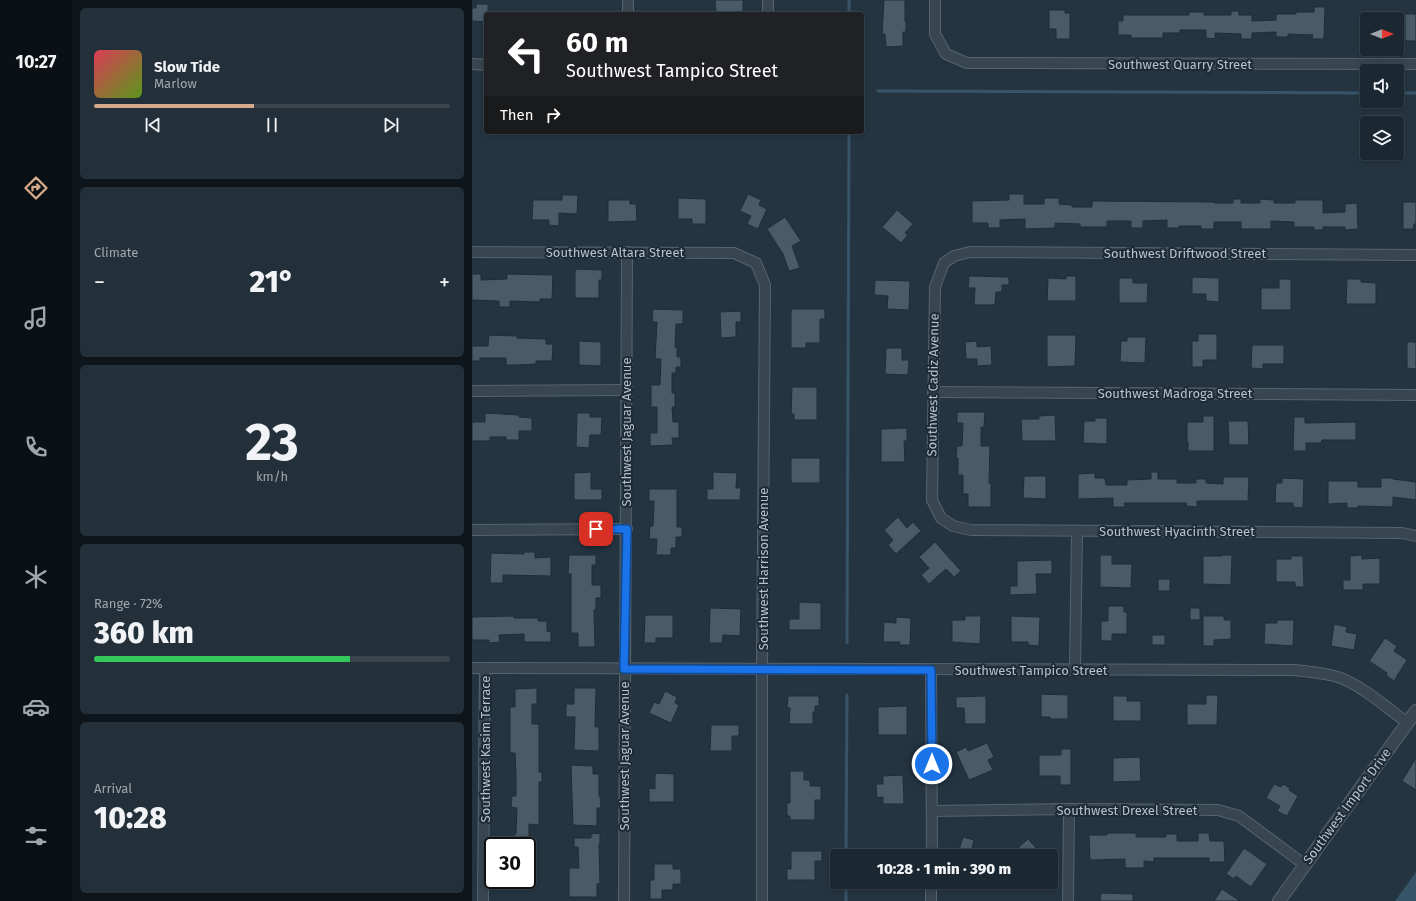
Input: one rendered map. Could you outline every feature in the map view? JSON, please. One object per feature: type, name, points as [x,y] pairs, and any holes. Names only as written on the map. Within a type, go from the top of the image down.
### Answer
[{"type":"street","points":[[628,0],[628,12]]},
{"type":"street","points":[[768,0],[768,12]]},
{"type":"street","name":"Southwest Quarry Street","points":[[935,0],[935,34],[946,54],[967,63],[1416,64]]},
{"type":"street","points":[[472,64],[484,64]]},
{"type":"street","name":"Southwest Altara Street","points":[[472,252],[734,252],[756,263]]},
{"type":"street","name":"Southwest Jaguar Avenue","points":[[624,901],[624,669],[627,529],[627,252]]},
{"type":"street","name":"Southwest Driftwood Street","points":[[954,256],[970,252],[1416,255]]},
{"type":"street","name":"Southwest Cadiz Avenue","points":[[940,518],[932,500],[934,287],[944,263],[954,256]]},
{"type":"street","name":"Southwest Harrison Avenue","points":[[756,263],[765,285],[762,901]]},
{"type":"street","points":[[472,391],[626,390]]},
{"type":"street","name":"Southwest Madroga Street","points":[[933,392],[1416,395]]},
{"type":"street","name":"Southwest Hyacinth Street","points":[[940,518],[953,526],[970,530],[1402,533],[1416,536]]},
{"type":"street","points":[[472,530],[627,529]]},
{"type":"street","points":[[1075,669],[1077,531]]},
{"type":"street","name":"Southwest Tampico Street","points":[[472,668],[1295,670],[1313,672],[1342,679],[1359,688],[1408,723]]},
{"type":"street","name":"Southwest Kasim Terrace","points":[[483,901],[485,668]]},
{"type":"street","points":[[931,670],[932,849]]},
{"type":"street","name":"Southwest Import Drive","points":[[1279,901],[1416,711]]},
{"type":"street","points":[[1068,901],[1069,809]]},
{"type":"street","name":"Southwest Drexel Street","points":[[932,811],[1069,809],[1218,810],[1239,816],[1304,865]]},
{"type":"street","points":[[931,901],[932,889]]},
{"type":"water","points":[[1416,872],[1416,901],[1395,901]]},
{"type":"building","points":[[715,0],[743,0],[743,12],[716,12]]},
{"type":"building","points":[[884,0],[905,0],[906,32],[903,32],[903,46],[886,47],[885,34],[882,34]]},
{"type":"building","points":[[476,4],[488,4],[488,12],[484,12],[484,22],[472,21],[472,8],[476,8]]},
{"type":"building","points":[[1314,7],[1325,7],[1324,39],[1312,39],[1313,35],[1288,34],[1288,37],[1276,37],[1276,32],[1252,33],[1252,39],[1241,39],[1241,34],[1215,33],[1215,39],[1206,38],[1206,30],[1180,30],[1180,33],[1163,33],[1163,38],[1131,38],[1131,35],[1118,35],[1118,21],[1123,21],[1123,15],[1189,15],[1189,12],[1204,12],[1204,15],[1231,15],[1231,11],[1239,11],[1239,15],[1252,15],[1252,21],[1276,20],[1276,14],[1314,12]]},
{"type":"building","points":[[1049,10],[1065,10],[1065,13],[1070,13],[1070,39],[1056,39],[1056,29],[1049,29]]},
{"type":"building","points":[[1405,14],[1416,14],[1416,41],[1405,41]]},
{"type":"building","points":[[748,194],[761,200],[759,205],[767,209],[758,229],[747,224],[751,216],[740,211]]},
{"type":"building","points":[[1009,194],[1024,194],[1024,204],[1044,204],[1044,198],[1059,198],[1059,204],[1072,205],[1072,207],[1092,207],[1092,201],[1233,203],[1233,199],[1241,199],[1241,203],[1260,203],[1260,199],[1274,200],[1274,203],[1295,203],[1295,200],[1323,200],[1323,213],[1345,212],[1345,204],[1357,203],[1358,229],[1345,230],[1345,227],[1323,227],[1323,230],[1314,230],[1314,227],[1294,227],[1294,222],[1271,221],[1271,229],[1241,229],[1241,222],[1214,222],[1214,229],[1201,229],[1201,226],[1179,226],[1179,228],[1167,228],[1167,220],[1143,221],[1143,228],[1131,228],[1131,221],[1107,221],[1107,227],[1080,227],[1080,224],[1055,223],[1055,228],[1025,229],[1025,219],[1000,220],[1000,228],[988,228],[988,223],[972,223],[972,201],[1009,200]]},
{"type":"building","points":[[562,195],[578,195],[577,214],[559,213],[559,226],[549,225],[549,220],[532,220],[533,200],[562,200]]},
{"type":"building","points":[[678,198],[706,199],[706,224],[692,224],[692,219],[678,219]]},
{"type":"building","points":[[608,200],[630,200],[630,204],[636,204],[637,221],[608,222]]},
{"type":"building","points":[[1403,202],[1416,202],[1416,224],[1414,224],[1413,229],[1403,229]]},
{"type":"building","points":[[897,210],[913,224],[905,233],[908,235],[901,243],[882,227]]},
{"type":"building","points":[[785,217],[801,241],[792,246],[800,268],[789,271],[783,254],[767,229]]},
{"type":"building","points":[[575,269],[602,270],[602,280],[599,280],[599,298],[575,298]]},
{"type":"building","points":[[472,274],[481,274],[481,280],[507,279],[507,274],[553,275],[552,299],[540,299],[540,302],[510,301],[510,307],[499,307],[499,301],[472,300]]},
{"type":"building","points":[[969,276],[1009,277],[1009,285],[1002,285],[1002,292],[996,292],[995,305],[974,305],[975,288],[968,288]]},
{"type":"building","points":[[1066,276],[1076,276],[1076,301],[1047,301],[1048,278],[1066,279]]},
{"type":"building","points":[[1192,277],[1219,278],[1219,302],[1206,301],[1206,294],[1192,294]]},
{"type":"building","points":[[1119,278],[1133,278],[1133,283],[1148,283],[1147,303],[1119,303]]},
{"type":"building","points":[[1279,279],[1291,279],[1291,310],[1261,310],[1261,288],[1279,288]]},
{"type":"building","points":[[1347,279],[1361,279],[1361,282],[1376,283],[1376,304],[1346,304]]},
{"type":"building","points":[[875,280],[910,281],[909,310],[887,309],[888,296],[874,295]]},
{"type":"building","points":[[653,309],[683,310],[683,324],[676,324],[675,347],[677,347],[677,357],[681,357],[681,367],[676,367],[676,373],[672,373],[672,393],[675,393],[675,407],[672,407],[673,422],[679,422],[679,438],[672,438],[673,445],[650,446],[650,433],[657,433],[657,407],[651,407],[651,385],[660,385],[661,359],[655,359],[657,322],[652,322]]},
{"type":"building","points":[[791,309],[825,309],[825,319],[820,319],[820,343],[806,343],[806,348],[791,348]]},
{"type":"building","points":[[741,311],[741,322],[736,322],[736,337],[721,338],[720,312]]},
{"type":"building","points":[[1198,334],[1217,334],[1217,360],[1203,360],[1203,367],[1192,367],[1192,341],[1198,341]]},
{"type":"building","points":[[489,335],[546,339],[546,344],[553,344],[552,361],[536,361],[536,364],[506,365],[506,358],[480,358],[480,361],[472,361],[472,346],[488,346]]},
{"type":"building","points":[[1047,335],[1076,335],[1075,366],[1047,367]]},
{"type":"building","points":[[1127,337],[1146,337],[1145,363],[1120,362],[1121,341],[1127,341]]},
{"type":"building","points":[[579,341],[601,342],[601,366],[579,365]]},
{"type":"building","points":[[977,341],[977,347],[991,346],[992,365],[977,366],[977,359],[966,359],[965,342]]},
{"type":"building","points":[[1407,342],[1416,342],[1416,369],[1407,368]]},
{"type":"building","points":[[1252,345],[1284,345],[1284,364],[1263,364],[1263,369],[1251,368]]},
{"type":"building","points":[[886,348],[902,348],[902,360],[909,360],[908,375],[885,374]]},
{"type":"building","points":[[792,387],[817,387],[817,420],[794,420],[794,414],[791,414]]},
{"type":"building","points":[[957,412],[985,412],[984,427],[981,427],[981,446],[990,446],[989,483],[991,483],[991,507],[968,507],[968,494],[963,494],[963,475],[958,475],[958,458],[956,458],[957,446],[962,446],[963,423],[957,423]]},
{"type":"building","points":[[485,413],[519,415],[519,417],[532,418],[532,431],[519,431],[519,440],[506,440],[506,437],[490,437],[490,441],[472,441],[472,422],[485,422]]},
{"type":"building","points":[[577,413],[590,413],[590,417],[602,417],[601,435],[590,435],[589,448],[576,447]]},
{"type":"building","points":[[1055,415],[1056,441],[1022,441],[1021,419],[1039,419],[1039,416]]},
{"type":"building","points":[[1203,416],[1214,416],[1214,451],[1188,451],[1187,422],[1203,422]]},
{"type":"building","points":[[1294,417],[1305,417],[1305,423],[1356,422],[1356,440],[1322,440],[1321,443],[1306,443],[1306,451],[1293,451]]},
{"type":"building","points":[[1095,418],[1107,418],[1107,444],[1083,443],[1084,421],[1095,421]]},
{"type":"building","points":[[1228,421],[1248,421],[1249,445],[1229,445]]},
{"type":"building","points":[[907,428],[907,441],[904,441],[905,462],[881,462],[881,429]]},
{"type":"building","points":[[791,458],[820,458],[820,483],[791,483]]},
{"type":"building","points":[[591,472],[591,489],[602,489],[602,500],[574,500],[574,473]]},
{"type":"building","points":[[713,472],[737,473],[736,488],[741,488],[740,500],[707,500],[707,489],[713,489]]},
{"type":"building","points":[[1151,472],[1158,472],[1158,479],[1177,479],[1177,483],[1196,483],[1196,479],[1206,479],[1206,483],[1223,484],[1223,477],[1249,477],[1248,501],[1197,501],[1197,507],[1186,506],[1187,503],[1124,503],[1125,507],[1113,507],[1113,498],[1078,499],[1078,474],[1095,473],[1095,478],[1105,478],[1106,485],[1127,485],[1127,480],[1151,479]]},
{"type":"building","points":[[1024,476],[1046,476],[1046,499],[1023,498]]},
{"type":"building","points":[[1282,478],[1304,479],[1303,508],[1293,507],[1293,503],[1275,503],[1276,483],[1282,483]]},
{"type":"building","points":[[1381,478],[1393,478],[1416,482],[1416,500],[1393,497],[1393,507],[1358,506],[1358,508],[1347,508],[1347,503],[1328,504],[1328,481],[1358,481],[1358,487],[1381,487]]},
{"type":"building","points":[[649,489],[677,489],[677,527],[682,527],[682,537],[676,537],[676,548],[671,548],[671,555],[656,555],[657,539],[649,539],[650,526],[653,526],[654,501],[649,501]]},
{"type":"building","points":[[898,517],[907,528],[913,522],[921,531],[896,554],[888,545],[893,540],[884,530]]},
{"type":"building","points":[[935,542],[961,571],[954,577],[946,569],[929,584],[921,575],[929,568],[919,557]]},
{"type":"building","points":[[524,552],[535,552],[535,558],[551,557],[551,576],[503,575],[503,583],[490,583],[491,553],[524,554]]},
{"type":"building","points":[[569,555],[596,555],[596,565],[592,565],[592,585],[601,585],[601,598],[596,598],[596,610],[594,610],[595,647],[578,647],[578,633],[571,633],[571,574],[568,574]]},
{"type":"building","points":[[1100,555],[1112,555],[1112,564],[1132,564],[1131,588],[1100,587]]},
{"type":"building","points":[[1232,555],[1231,585],[1203,584],[1203,556]]},
{"type":"building","points":[[1362,555],[1362,559],[1380,558],[1380,584],[1363,584],[1363,590],[1343,590],[1343,580],[1350,580],[1350,556]]},
{"type":"building","points":[[1291,556],[1303,556],[1304,587],[1295,587],[1295,582],[1276,582],[1276,559],[1291,559]]},
{"type":"building","points":[[1052,560],[1052,574],[1036,574],[1037,594],[1010,595],[1010,586],[1017,586],[1017,561]]},
{"type":"building","points":[[1158,579],[1170,579],[1170,591],[1158,591]]},
{"type":"building","points":[[799,602],[821,603],[821,630],[789,630],[789,619],[799,619]]},
{"type":"building","points":[[1108,606],[1124,606],[1124,612],[1127,612],[1127,634],[1112,634],[1112,641],[1101,641],[1101,621],[1108,621]]},
{"type":"building","points":[[710,608],[741,609],[740,636],[723,635],[722,643],[709,643]]},
{"type":"building","points":[[1190,608],[1200,608],[1200,620],[1190,620]]},
{"type":"building","points":[[645,615],[673,615],[673,638],[656,638],[656,643],[644,643]]},
{"type":"building","points":[[514,616],[514,618],[538,618],[538,621],[547,621],[547,631],[551,632],[551,642],[524,642],[524,634],[499,635],[500,642],[489,643],[489,640],[472,640],[472,617]]},
{"type":"building","points":[[965,616],[981,616],[980,644],[952,642],[952,620],[965,620]]},
{"type":"building","points":[[1011,616],[1040,617],[1039,646],[1028,645],[1028,642],[1011,642]]},
{"type":"building","points":[[1203,616],[1224,616],[1224,620],[1231,620],[1231,639],[1214,640],[1214,646],[1203,646]]},
{"type":"building","points":[[896,617],[911,618],[910,645],[899,645],[900,642],[883,642],[884,622],[896,623]]},
{"type":"building","points":[[1277,620],[1294,620],[1293,646],[1264,644],[1265,623],[1277,623]]},
{"type":"building","points":[[1334,624],[1347,627],[1346,632],[1357,634],[1354,650],[1331,646]]},
{"type":"building","points":[[1152,635],[1165,635],[1165,645],[1152,645]]},
{"type":"building","points":[[1385,638],[1397,646],[1394,651],[1407,660],[1394,681],[1386,675],[1387,673],[1369,661]]},
{"type":"building","points":[[537,688],[537,704],[532,704],[532,724],[539,724],[539,772],[542,772],[542,782],[539,782],[539,825],[529,824],[529,837],[514,837],[514,834],[516,834],[517,808],[511,807],[512,796],[516,796],[515,753],[510,753],[510,707],[515,707],[515,689]]},
{"type":"building","points":[[574,688],[596,688],[595,727],[599,727],[599,751],[574,750],[575,717],[566,717],[566,704],[574,704]]},
{"type":"building","points":[[665,691],[677,697],[675,703],[679,705],[671,723],[649,713],[654,702],[659,704]]},
{"type":"building","points":[[1041,694],[1068,695],[1068,719],[1050,719],[1050,717],[1041,717]]},
{"type":"building","points":[[1206,695],[1218,695],[1217,725],[1187,725],[1187,704],[1206,704]]},
{"type":"building","points":[[788,696],[819,696],[819,706],[815,706],[815,712],[813,712],[813,724],[789,724],[790,708],[787,708]]},
{"type":"building","points":[[986,696],[986,724],[965,724],[964,708],[956,708],[956,697]]},
{"type":"building","points":[[1113,696],[1127,696],[1127,701],[1141,701],[1141,721],[1113,721]]},
{"type":"building","points":[[907,706],[907,735],[878,735],[878,707]]},
{"type":"building","points":[[711,725],[739,725],[739,736],[732,736],[732,751],[710,751]]},
{"type":"building","points":[[987,743],[994,757],[988,760],[993,770],[969,780],[956,752],[966,747],[968,751]]},
{"type":"building","points":[[1061,749],[1071,749],[1071,785],[1060,785],[1060,776],[1039,776],[1039,755],[1061,755]]},
{"type":"building","points":[[1140,757],[1141,781],[1113,782],[1113,758]]},
{"type":"building","points":[[1416,758],[1416,790],[1402,781]]},
{"type":"building","points":[[571,765],[593,766],[593,774],[599,774],[599,796],[601,808],[597,808],[597,826],[573,825]]},
{"type":"building","points":[[790,771],[804,771],[804,780],[810,780],[810,786],[821,786],[821,800],[815,800],[815,820],[790,820],[790,816],[787,816],[787,803],[790,803]]},
{"type":"building","points":[[655,773],[674,774],[674,802],[649,802],[649,788],[655,789]]},
{"type":"building","points":[[903,775],[904,804],[883,804],[883,797],[877,798],[876,784],[883,784],[883,776]]},
{"type":"building","points":[[1274,784],[1281,787],[1283,784],[1290,788],[1289,790],[1298,796],[1287,816],[1277,811],[1280,806],[1266,798]]},
{"type":"building","points":[[600,833],[600,883],[597,884],[597,897],[569,897],[569,868],[579,868],[578,847],[574,847],[574,838],[591,838],[591,834]]},
{"type":"building","points":[[1107,833],[1136,833],[1136,837],[1166,837],[1166,834],[1177,834],[1177,841],[1198,841],[1198,833],[1209,833],[1210,841],[1224,841],[1225,862],[1209,862],[1209,858],[1154,858],[1154,862],[1144,861],[1144,868],[1125,868],[1125,859],[1090,860],[1089,835],[1107,835]]},
{"type":"building","points":[[963,837],[974,840],[972,849],[959,849]]},
{"type":"building","points":[[1028,839],[1037,849],[1017,849]]},
{"type":"building","points":[[1244,848],[1267,864],[1251,887],[1236,876],[1234,879],[1226,874]]},
{"type":"building","points":[[791,851],[822,851],[822,861],[815,861],[815,880],[787,880],[787,869],[791,869]]},
{"type":"building","points":[[654,864],[673,864],[673,869],[681,869],[681,884],[673,884],[673,890],[662,890],[662,899],[650,899],[650,880],[654,880]]},
{"type":"building","points":[[1222,889],[1240,901],[1214,901]]},
{"type":"building","points":[[1101,893],[1133,894],[1133,901],[1100,901]]},
{"type":"waterway","points":[[849,0],[849,12]]},
{"type":"waterway","points":[[878,91],[1360,93]]},
{"type":"waterway","points":[[1404,93],[1416,93]]},
{"type":"waterway","points":[[847,643],[849,134]]},
{"type":"waterway","points":[[846,849],[847,695]]},
{"type":"waterway","points":[[846,889],[846,901]]},
{"type":"route","points":[[596,529],[627,529],[624,669],[931,670],[932,764]]}]
